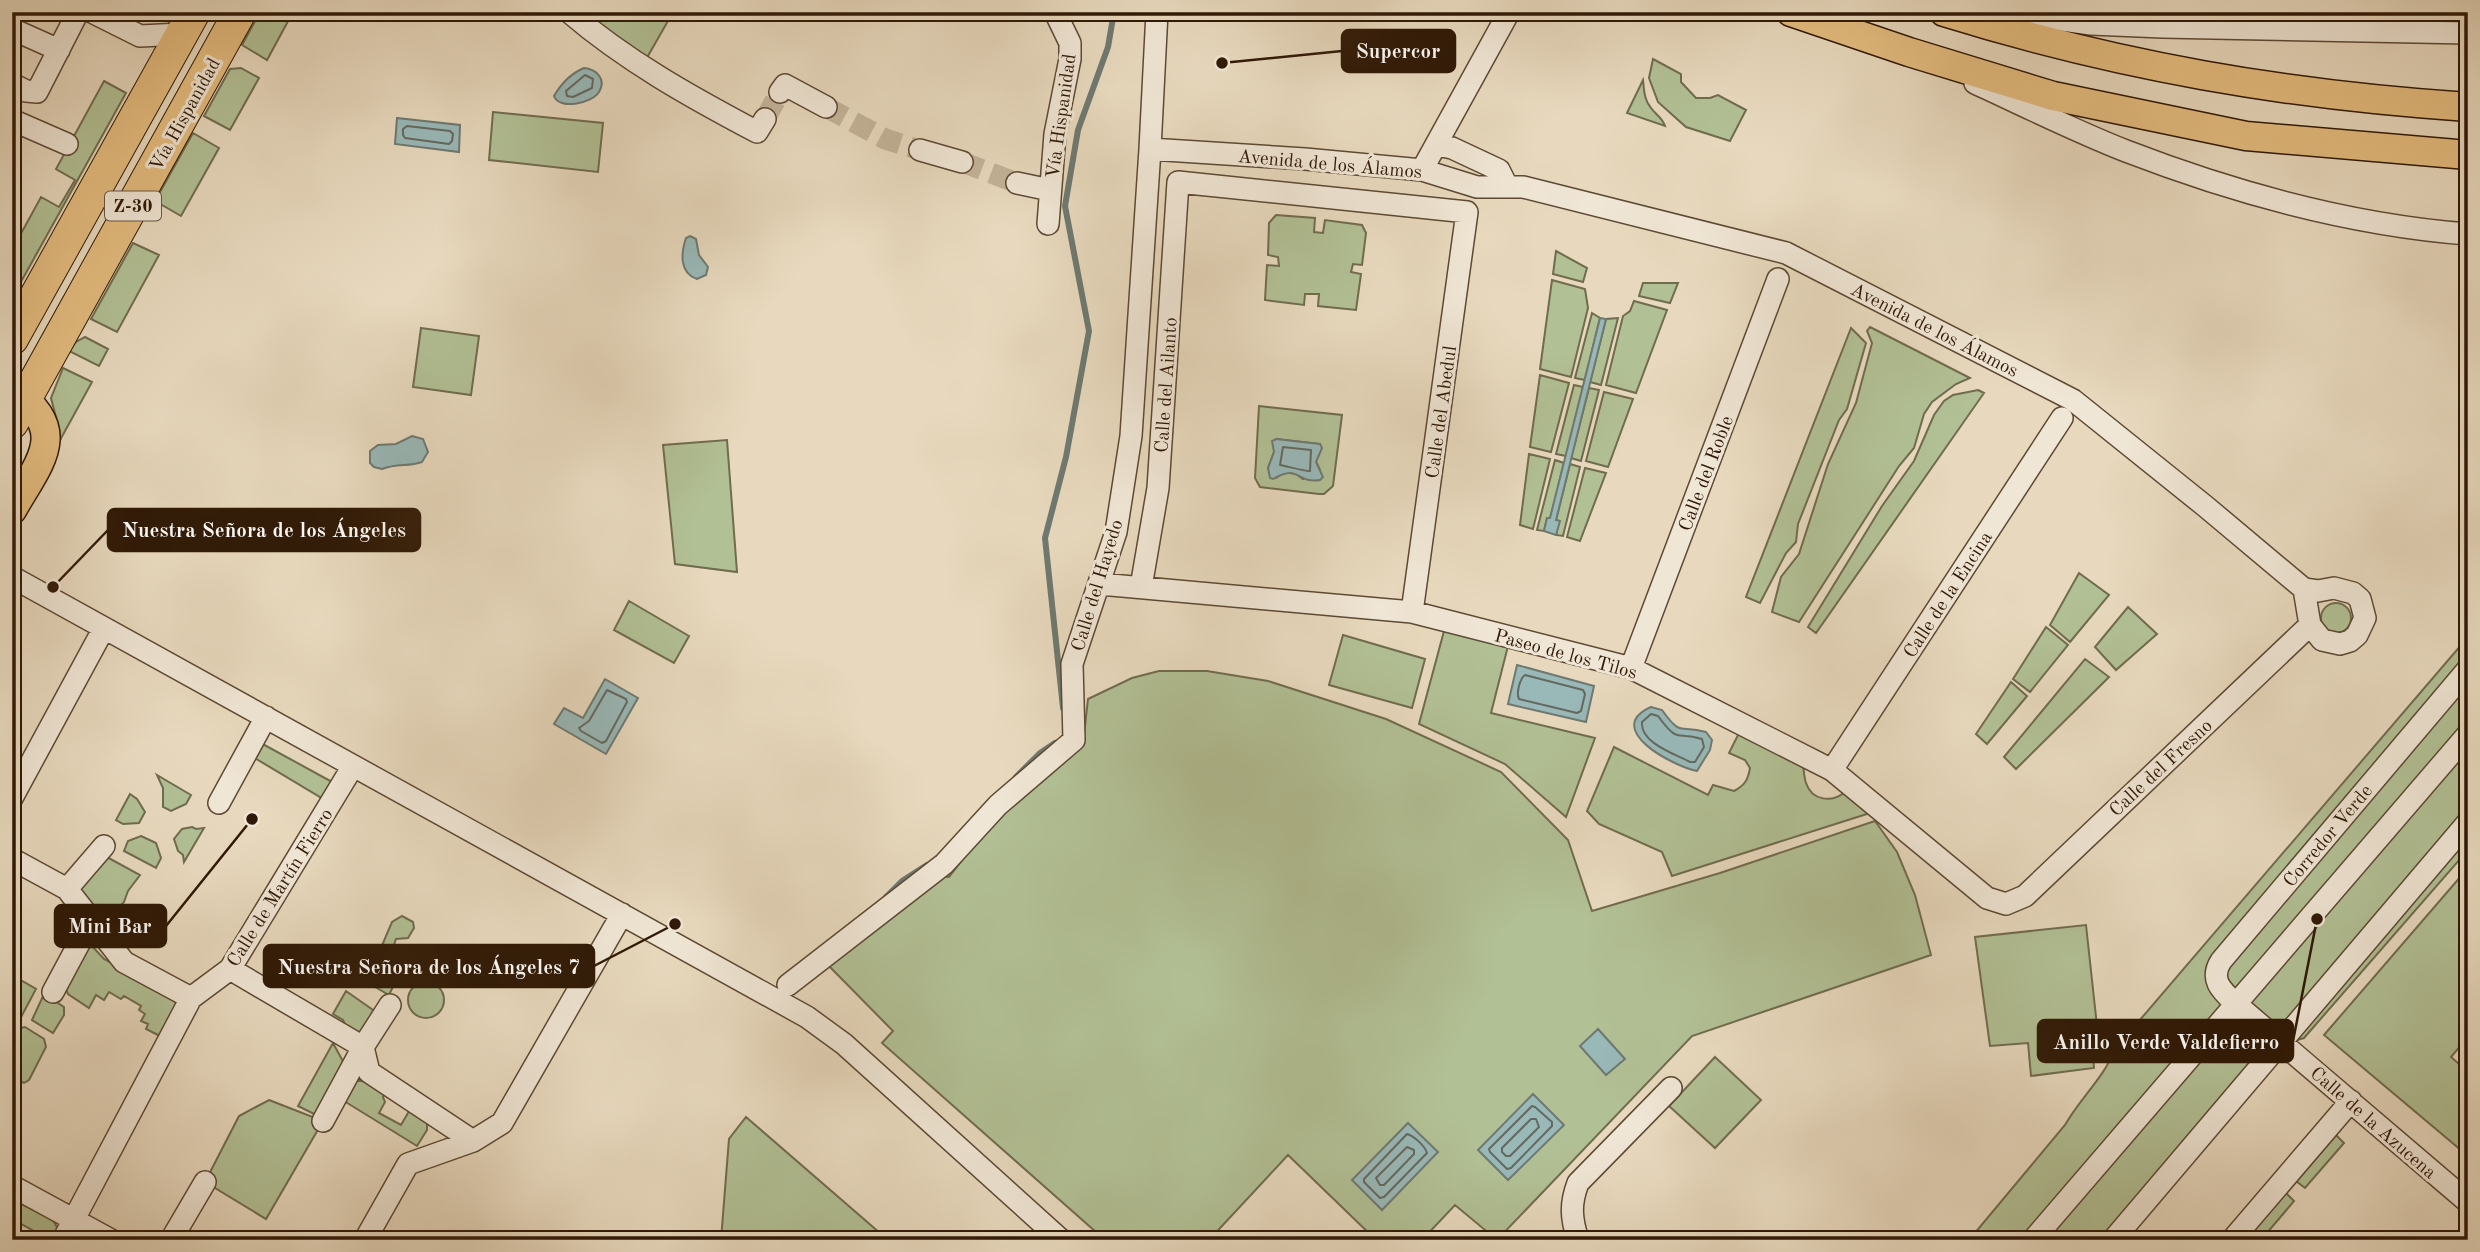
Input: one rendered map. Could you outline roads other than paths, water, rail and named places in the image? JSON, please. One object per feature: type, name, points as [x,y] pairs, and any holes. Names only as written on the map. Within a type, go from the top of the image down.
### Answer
[{"type":"highway","name":"Vía Hispanidad","points":[[17,404],[240,12]]},
{"type":"highway","name":"Z-30","points":[[12,339],[188,23]]},
{"type":"main road","points":[[1791,12],[2053,96],[2246,136],[2468,155]]},
{"type":"main road","points":[[1944,12],[2136,64],[2221,80],[2350,97],[2468,107]]},
{"type":"main road","name":"Vía Hispanidad","points":[[12,510],[46,447],[41,417],[17,404]]},
{"type":"street","points":[[12,84],[26,91],[37,92],[78,12]]},
{"type":"street","points":[[92,12],[140,36],[159,75]]},
{"type":"street","points":[[569,12],[600,38],[686,95],[757,132],[765,119]]},
{"type":"street","name":"Vía Hispanidad","points":[[1048,223],[1055,134],[1070,59],[1070,43],[1055,12]]},
{"type":"street","name":"Calle del Hayedo","points":[[788,985],[944,864],[998,805],[1074,740],[1072,664],[1116,532],[1130,436],[1157,12]]},
{"type":"street","points":[[1422,170],[1509,12]]},
{"type":"street","points":[[1984,24],[2026,15],[2091,24],[2163,27],[2468,33]]},
{"type":"street","points":[[140,36],[188,23]]},
{"type":"street","points":[[12,29],[59,50]]},
{"type":"street","points":[[1909,52],[2124,150],[2203,179],[2292,205],[2423,230],[2468,234]]},
{"type":"street","points":[[780,92],[785,85],[826,107]]},
{"type":"street","points":[[12,120],[67,144]]},
{"type":"street","name":"Avenida de los Álamos","points":[[1437,145],[1499,170],[1507,186]]},
{"type":"street","name":"Avenida de los Álamos","points":[[1150,149],[1322,160],[1422,170],[1477,187],[1523,187],[1786,253],[2073,400],[2304,589]]},
{"type":"street","points":[[920,150],[962,162]]},
{"type":"street","name":"Calle del Abedul","points":[[1178,182],[1467,212],[1412,612]]},
{"type":"street","name":"Calle del Ailanto","points":[[1141,587],[1158,488],[1178,182]]},
{"type":"street","points":[[1017,183],[1050,190]]},
{"type":"street","name":"Calle del Roble","points":[[1631,667],[1778,279]]},
{"type":"street","name":"Calle de la Encina","points":[[1832,770],[2062,418]]},
{"type":"street","points":[[12,577],[825,1028],[1061,1240]]},
{"type":"street","name":"Paseo de los Tilos","points":[[1100,583],[1412,612],[1631,667],[1832,770],[1987,898],[2006,904]]},
{"type":"street","points":[[2304,589],[2344,589],[2360,599],[2365,618],[2362,627],[2350,641],[2340,644],[2322,640],[2310,625],[2304,589]]},
{"type":"street","name":"Calle del Fresno","points":[[2006,904],[2025,896],[2310,625]]},
{"type":"street","points":[[12,798],[104,628]]},
{"type":"street","name":"Corredor Verde","points":[[2280,1043],[2224,993],[2217,982],[2216,971],[2221,961],[2468,668]]},
{"type":"street","points":[[219,803],[266,718]]},
{"type":"street","name":"Corredor Verde","points":[[2033,1240],[2468,734]]},
{"type":"street","name":"Calle de Martín Fierro","points":[[63,1240],[191,998],[230,969],[353,765]]},
{"type":"street","points":[[2113,1240],[2468,822]]},
{"type":"street","points":[[67,889],[104,846]]},
{"type":"street","points":[[12,859],[67,889],[124,962],[191,998]]},
{"type":"street","points":[[365,1240],[408,1164],[473,1141],[502,1123],[622,914]]},
{"type":"street","points":[[53,992],[91,921]]},
{"type":"street","points":[[230,969],[363,1047],[369,1072],[473,1141]]},
{"type":"street","points":[[323,1121],[363,1047],[390,1006]]},
{"type":"street","name":"Calle de la Azucena","points":[[2280,1043],[2468,1202]]},
{"type":"street","points":[[1578,1240],[1572,1223],[1571,1202],[1578,1183],[1671,1088]]},
{"type":"street","points":[[2232,1240],[2351,1101]]},
{"type":"street","points":[[171,1240],[205,1182]]},
{"type":"street","points":[[12,1186],[111,1240]]},
{"type":"water","points":[[584,68],[593,70],[601,79],[599,92],[589,100],[575,104],[557,100],[554,96],[560,87]]},
{"type":"water","points":[[397,118],[460,125],[459,152],[395,144]]},
{"type":"water","points":[[690,236],[696,239],[699,255],[708,267],[706,275],[697,279],[687,272],[683,262],[684,244]]},
{"type":"water","points":[[1600,318],[1606,319],[1556,520],[1560,521],[1556,535],[1544,531],[1547,518],[1550,518]]},
{"type":"water","points":[[412,436],[423,439],[428,452],[422,462],[382,469],[370,463],[370,451],[378,445],[396,444]]},
{"type":"water","points":[[1276,439],[1320,444],[1322,448],[1316,462],[1323,477],[1320,480],[1312,480],[1288,473],[1270,478],[1268,468],[1274,452],[1272,441]]},
{"type":"water","points":[[1517,665],[1594,686],[1586,722],[1508,704]]},
{"type":"water","points":[[605,679],[638,698],[606,754],[554,724],[564,708],[583,718]]},
{"type":"water","points":[[1651,707],[1662,710],[1678,727],[1706,732],[1712,740],[1710,750],[1697,771],[1659,754],[1638,736],[1634,726],[1638,716]]},
{"type":"water","points":[[1598,1029],[1625,1059],[1606,1075],[1580,1046]]},
{"type":"water","points":[[1533,1094],[1564,1125],[1508,1180],[1478,1150]]},
{"type":"water","points":[[1408,1123],[1438,1152],[1382,1210],[1352,1180]]},
{"type":"waterway","points":[[1063,708],[1045,538],[1066,457],[1089,331],[1065,206],[1078,130],[1108,47],[1114,12]]},
{"type":"waterway","points":[[1016,777],[1040,753],[1055,743]]},
{"type":"waterway","points":[[886,897],[902,881],[927,865]]},
{"type":"tunnel","points":[[765,119],[780,92]]},
{"type":"tunnel","points":[[826,107],[885,139],[920,150]]},
{"type":"tunnel","points":[[962,162],[1017,183]]},
{"type":"place","name":"Supercor","points":[[1222,63]]},
{"type":"place","name":"Nuestra Señora de los Ángeles","points":[[53,587]]},
{"type":"place","name":"Mini Bar","points":[[252,819]]},
{"type":"place","name":"Anillo Verde Valdefierro","points":[[2317,919]]},
{"type":"place","name":"Nuestra Señora de los Ángeles 7","points":[[675,924]]}]
